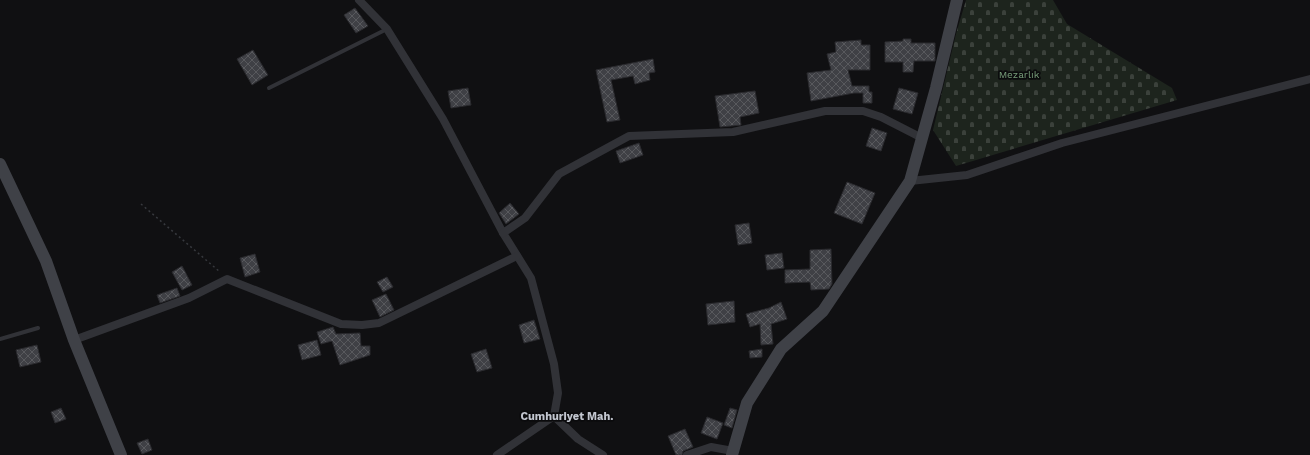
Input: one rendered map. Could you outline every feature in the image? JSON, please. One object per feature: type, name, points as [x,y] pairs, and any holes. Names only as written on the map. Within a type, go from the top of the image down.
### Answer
[{"type":"street","points":[[359,0],[387,28],[443,119],[503,233],[531,278],[554,364],[558,393],[554,416],[497,455]]},
{"type":"street","points":[[687,455],[711,447],[732,453],[747,403],[781,349],[823,311],[910,181],[957,0]]},
{"type":"street","points":[[910,181],[967,175],[1062,144],[1310,79]]},
{"type":"street","points":[[503,233],[525,218],[559,174],[629,136],[733,132],[825,110],[863,110],[881,117],[922,138]]},
{"type":"street","points":[[0,164],[46,261],[74,340],[121,455]]},
{"type":"street","points":[[74,340],[189,298],[227,279],[341,324],[362,325],[379,323],[517,256]]},
{"type":"street","points":[[554,416],[578,439],[602,455]]},
{"type":"lane","points":[[269,88],[387,28]]},
{"type":"lane","points":[[0,339],[38,328]]},
{"type":"path","points":[[141,204],[227,279]]},
{"type":"green space","name":"Mezarlık","points":[[966,0],[1053,0],[1067,24],[1172,88],[1177,100],[956,166],[933,130],[956,34]]},
{"type":"building","points":[[355,8],[368,26],[356,33],[344,15]]},
{"type":"building","points":[[903,39],[911,39],[911,43],[935,43],[935,61],[914,61],[913,72],[903,72],[903,62],[885,62],[885,42],[903,41]]},
{"type":"building","points":[[861,40],[861,45],[870,45],[870,70],[848,70],[852,86],[869,86],[869,92],[872,92],[872,103],[863,103],[863,93],[854,93],[811,101],[807,73],[831,70],[827,54],[836,52],[835,42]]},
{"type":"building","points":[[253,50],[268,75],[252,85],[237,59]]},
{"type":"building","points":[[653,59],[655,72],[649,73],[650,80],[635,84],[633,76],[611,80],[620,120],[607,122],[596,70]]},
{"type":"building","points":[[468,88],[471,105],[451,108],[448,91]]},
{"type":"building","points":[[899,88],[918,93],[912,114],[893,109]]},
{"type":"building","points":[[755,91],[759,113],[740,117],[741,125],[720,127],[715,96]]},
{"type":"building","points":[[872,128],[887,133],[881,151],[866,146]]},
{"type":"building","points":[[639,143],[643,155],[620,163],[616,151]]},
{"type":"building","points":[[847,182],[875,193],[862,224],[834,213]]},
{"type":"building","points":[[510,203],[519,214],[506,224],[499,213]]},
{"type":"building","points":[[749,223],[752,243],[738,245],[735,225]]},
{"type":"building","points":[[831,249],[832,284],[829,289],[811,290],[810,282],[785,283],[785,270],[810,269],[810,250]]},
{"type":"building","points":[[782,253],[784,268],[767,270],[765,255]]},
{"type":"building","points":[[255,254],[260,272],[245,277],[240,258]]},
{"type":"building","points":[[182,266],[192,285],[182,290],[172,272]]},
{"type":"building","points":[[387,277],[393,287],[383,292],[377,282]]},
{"type":"building","points":[[177,288],[180,296],[160,303],[157,295]]},
{"type":"building","points":[[386,294],[394,310],[380,317],[372,300]]},
{"type":"building","points":[[734,301],[735,322],[708,325],[706,304]]},
{"type":"building","points":[[781,302],[787,319],[771,324],[773,344],[761,345],[760,324],[750,327],[746,314],[769,308]]},
{"type":"building","points":[[534,320],[540,339],[524,343],[519,325]]},
{"type":"building","points":[[333,327],[336,334],[360,333],[361,346],[370,346],[370,355],[340,365],[332,341],[321,344],[317,332]]},
{"type":"building","points":[[317,340],[321,355],[302,360],[298,345]]},
{"type":"building","points":[[37,345],[41,362],[20,367],[16,350]]},
{"type":"building","points":[[486,349],[492,368],[477,372],[471,354]]},
{"type":"building","points":[[762,349],[762,357],[750,358],[749,351]]},
{"type":"building","points":[[61,408],[66,419],[55,423],[51,412]]},
{"type":"building","points":[[730,408],[737,410],[732,428],[724,425]]},
{"type":"building","points":[[707,417],[723,423],[717,439],[701,433]]},
{"type":"building","points":[[685,429],[693,447],[683,451],[682,455],[676,455],[668,436]]},
{"type":"building","points":[[148,439],[152,450],[142,454],[137,443]]},
{"type":"district","name":"Cumhuriyet Mah.","points":[[567,416]]}]
